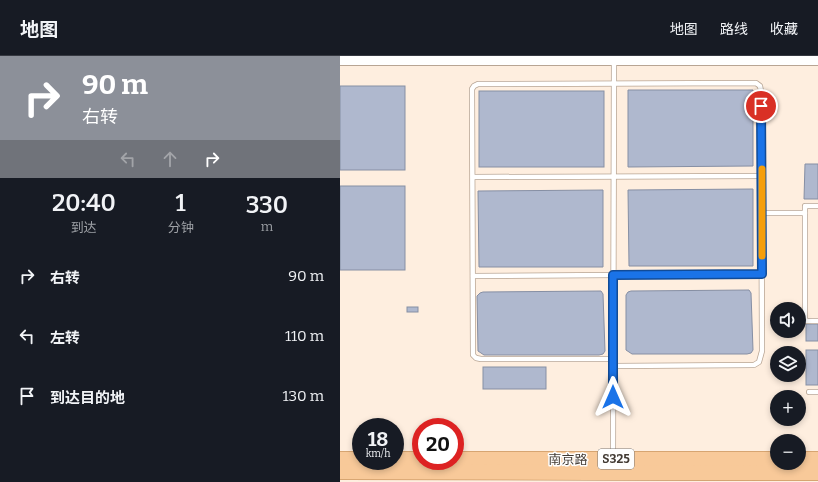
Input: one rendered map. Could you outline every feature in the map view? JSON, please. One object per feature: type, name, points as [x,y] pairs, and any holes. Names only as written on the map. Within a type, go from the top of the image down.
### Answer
[{"type":"main road","points":[[340,459],[352,459]]},
{"type":"main road","name":"南京路","points":[[464,462],[495,471],[613,459],[770,459]]},
{"type":"main road","points":[[806,459],[818,459]]},
{"type":"main road","name":"南京路","points":[[340,472],[495,471],[818,473]]},
{"type":"street","points":[[340,59],[448,57],[818,59]]},
{"type":"lane","points":[[613,459],[614,59]]},
{"type":"lane","points":[[613,359],[476,358],[473,355],[472,89],[478,84],[756,83],[760,86],[762,176],[762,351],[759,362],[754,365],[613,366]]},
{"type":"lane","points":[[473,177],[762,176]]},
{"type":"lane","points":[[818,206],[806,206],[806,321],[818,321]]},
{"type":"lane","points":[[762,213],[806,213]]},
{"type":"lane","points":[[473,276],[762,274]]},
{"type":"lane","points":[[809,392],[818,392]]},
{"type":"building","points":[[340,86],[405,86],[405,170],[340,170]]},
{"type":"building","points":[[628,90],[753,90],[753,166],[628,167]]},
{"type":"building","points":[[479,91],[604,91],[604,167],[479,167]]},
{"type":"building","points":[[805,164],[818,164],[818,199],[804,199]]},
{"type":"building","points":[[340,186],[405,186],[405,270],[340,270]]},
{"type":"building","points":[[753,189],[753,266],[629,266],[628,190]]},
{"type":"building","points":[[603,190],[603,267],[479,267],[478,191]]},
{"type":"building","points":[[749,290],[751,293],[753,350],[751,353],[632,354],[626,350],[626,295],[628,292]]},
{"type":"building","points":[[601,291],[603,294],[605,351],[603,354],[484,355],[478,351],[477,296],[480,293]]},
{"type":"building","points":[[407,307],[418,307],[418,312],[407,312]]},
{"type":"building","points":[[806,324],[818,324],[818,341],[806,341]]},
{"type":"building","points":[[806,350],[818,350],[818,385],[806,385]]},
{"type":"building","points":[[483,367],[546,367],[546,389],[483,389]]},
{"type":"slow traffic","points":[[762,169],[762,256]]},
{"type":"route","points":[[613,397],[613,275],[762,274],[761,106]]}]
